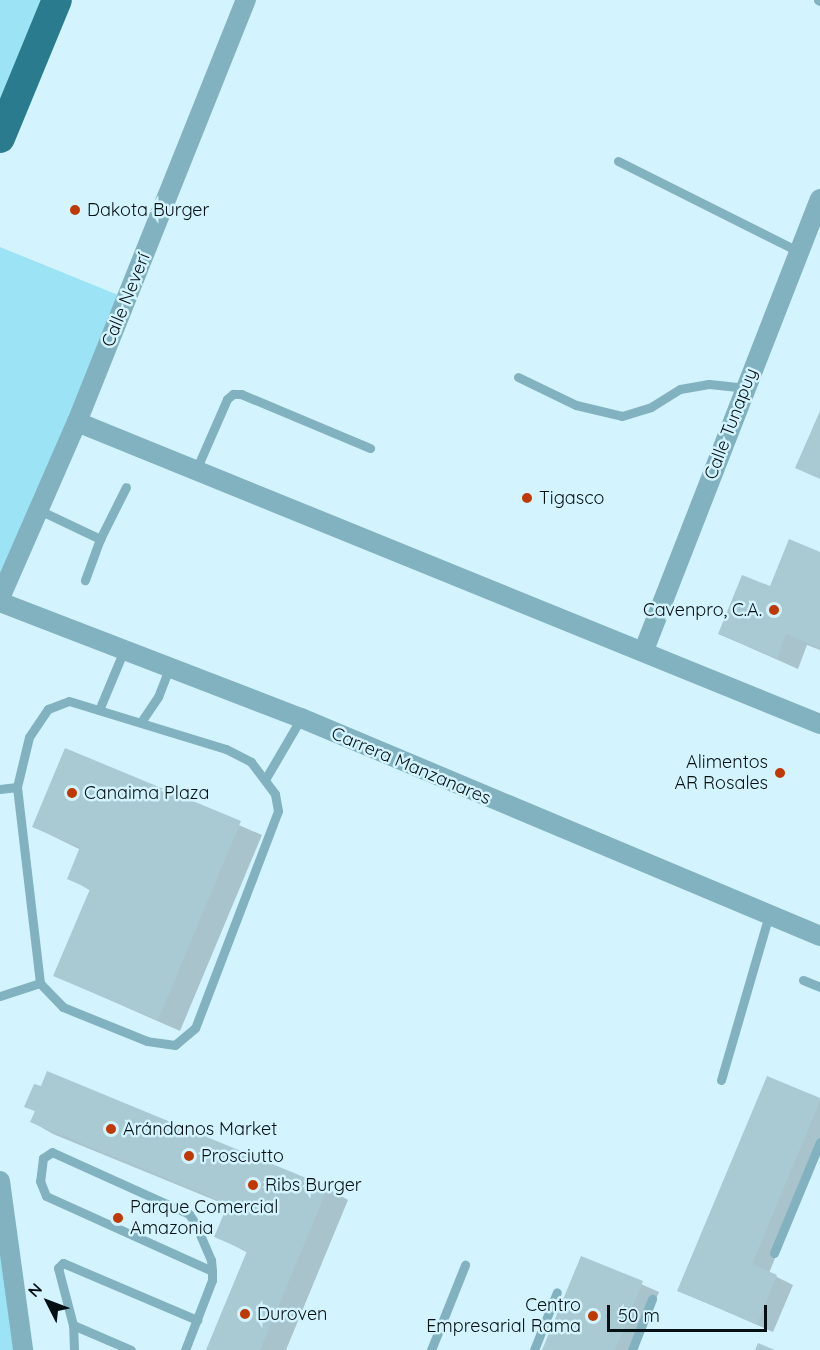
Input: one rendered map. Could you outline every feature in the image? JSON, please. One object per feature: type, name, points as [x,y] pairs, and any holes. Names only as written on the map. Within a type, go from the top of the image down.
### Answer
[{"type":"main road","points":[[0,138],[57,0]]},
{"type":"street","name":"Calle Neverí","points":[[0,600],[77,422],[246,0]]},
{"type":"street","name":"Calle Tunapuy","points":[[644,650],[820,199]]},
{"type":"street","points":[[77,422],[644,650],[820,724]]},
{"type":"street","name":"Carrera Manzanares","points":[[0,600],[301,718],[820,936]]},
{"type":"street","points":[[0,1181],[23,1350]]},
{"type":"lane","points":[[618,161],[798,251]]},
{"type":"lane","points":[[518,377],[576,405],[622,416],[651,407],[680,389],[709,384],[745,388]]},
{"type":"lane","points":[[196,470],[227,399],[233,394],[241,394],[370,448]]},
{"type":"lane","points":[[85,580],[100,539],[126,487]]},
{"type":"lane","points":[[39,510],[100,539]]},
{"type":"lane","points":[[99,710],[124,650]]},
{"type":"lane","points":[[141,722],[158,698],[169,668]]},
{"type":"lane","points":[[69,701],[141,722],[226,749],[251,762],[266,778],[275,794],[278,810],[195,1028],[175,1045],[147,1041],[63,1007],[40,983],[16,787],[29,737],[48,708],[69,701]]},
{"type":"lane","points":[[266,778],[301,718]]},
{"type":"lane","points":[[0,789],[16,787]]},
{"type":"lane","points":[[721,1080],[769,915]]},
{"type":"lane","points":[[803,980],[820,987]]},
{"type":"lane","points":[[0,996],[40,983]]},
{"type":"lane","points":[[774,1253],[820,1142]]},
{"type":"lane","points":[[185,1350],[212,1271],[205,1242],[189,1214],[52,1152],[43,1158],[40,1181],[46,1196],[212,1271]]},
{"type":"lane","points":[[74,1350],[74,1325],[58,1268],[63,1263],[197,1320]]},
{"type":"lane","points":[[430,1350],[465,1265]]},
{"type":"lane","points":[[534,1350],[558,1292]]},
{"type":"lane","points":[[632,1350],[652,1299]]},
{"type":"lane","points":[[74,1325],[131,1350]]},
{"type":"shaded area","points":[[0,0],[57,0],[0,138]]},
{"type":"shaded area","points":[[0,247],[128,299],[0,600]]},
{"type":"shaded area","points":[[0,1172],[25,1350],[0,1350]]},
{"type":"building","points":[[820,411],[820,479],[795,468]]},
{"type":"building","name":"Cavenpro, C.A.","points":[[789,539],[820,552],[820,648],[786,634],[777,658],[718,634],[742,575],[770,586]]},
{"type":"building","points":[[65,748],[241,821],[158,1020],[53,976],[90,889],[67,879],[80,847],[32,827]]},
{"type":"building","points":[[47,1071],[328,1187],[260,1350],[206,1350],[247,1251],[214,1237],[228,1204],[30,1122],[35,1111],[24,1107],[34,1084],[41,1086]]},
{"type":"building","points":[[767,1076],[820,1098],[820,1101],[752,1264],[777,1275],[757,1324],[677,1291]]},
{"type":"building","name":"Centro Empresarial Rama","points":[[581,1256],[643,1281],[615,1350],[542,1350]]},
{"type":"building","points":[[758,1343],[775,1350],[755,1350]]},
{"type":"place","name":"Dakota Burger","points":[[75,210]]},
{"type":"place","name":"Tigasco","points":[[527,498]]},
{"type":"place","name":"Cavenpro, C.A.","points":[[774,610]]},
{"type":"place","name":"Alimentos AR Rosales","points":[[780,773]]},
{"type":"place","name":"Canaima Plaza","points":[[72,793]]},
{"type":"place","name":"Arándanos Market","points":[[111,1129]]},
{"type":"place","name":"Prosciutto","points":[[189,1156]]},
{"type":"place","name":"Ribs Burger","points":[[253,1185]]},
{"type":"place","name":"Parque Comercial Amazonia","points":[[118,1218]]},
{"type":"place","name":"Duroven","points":[[245,1314]]},
{"type":"place","name":"Centro Empresarial Rama","points":[[593,1316]]}]
